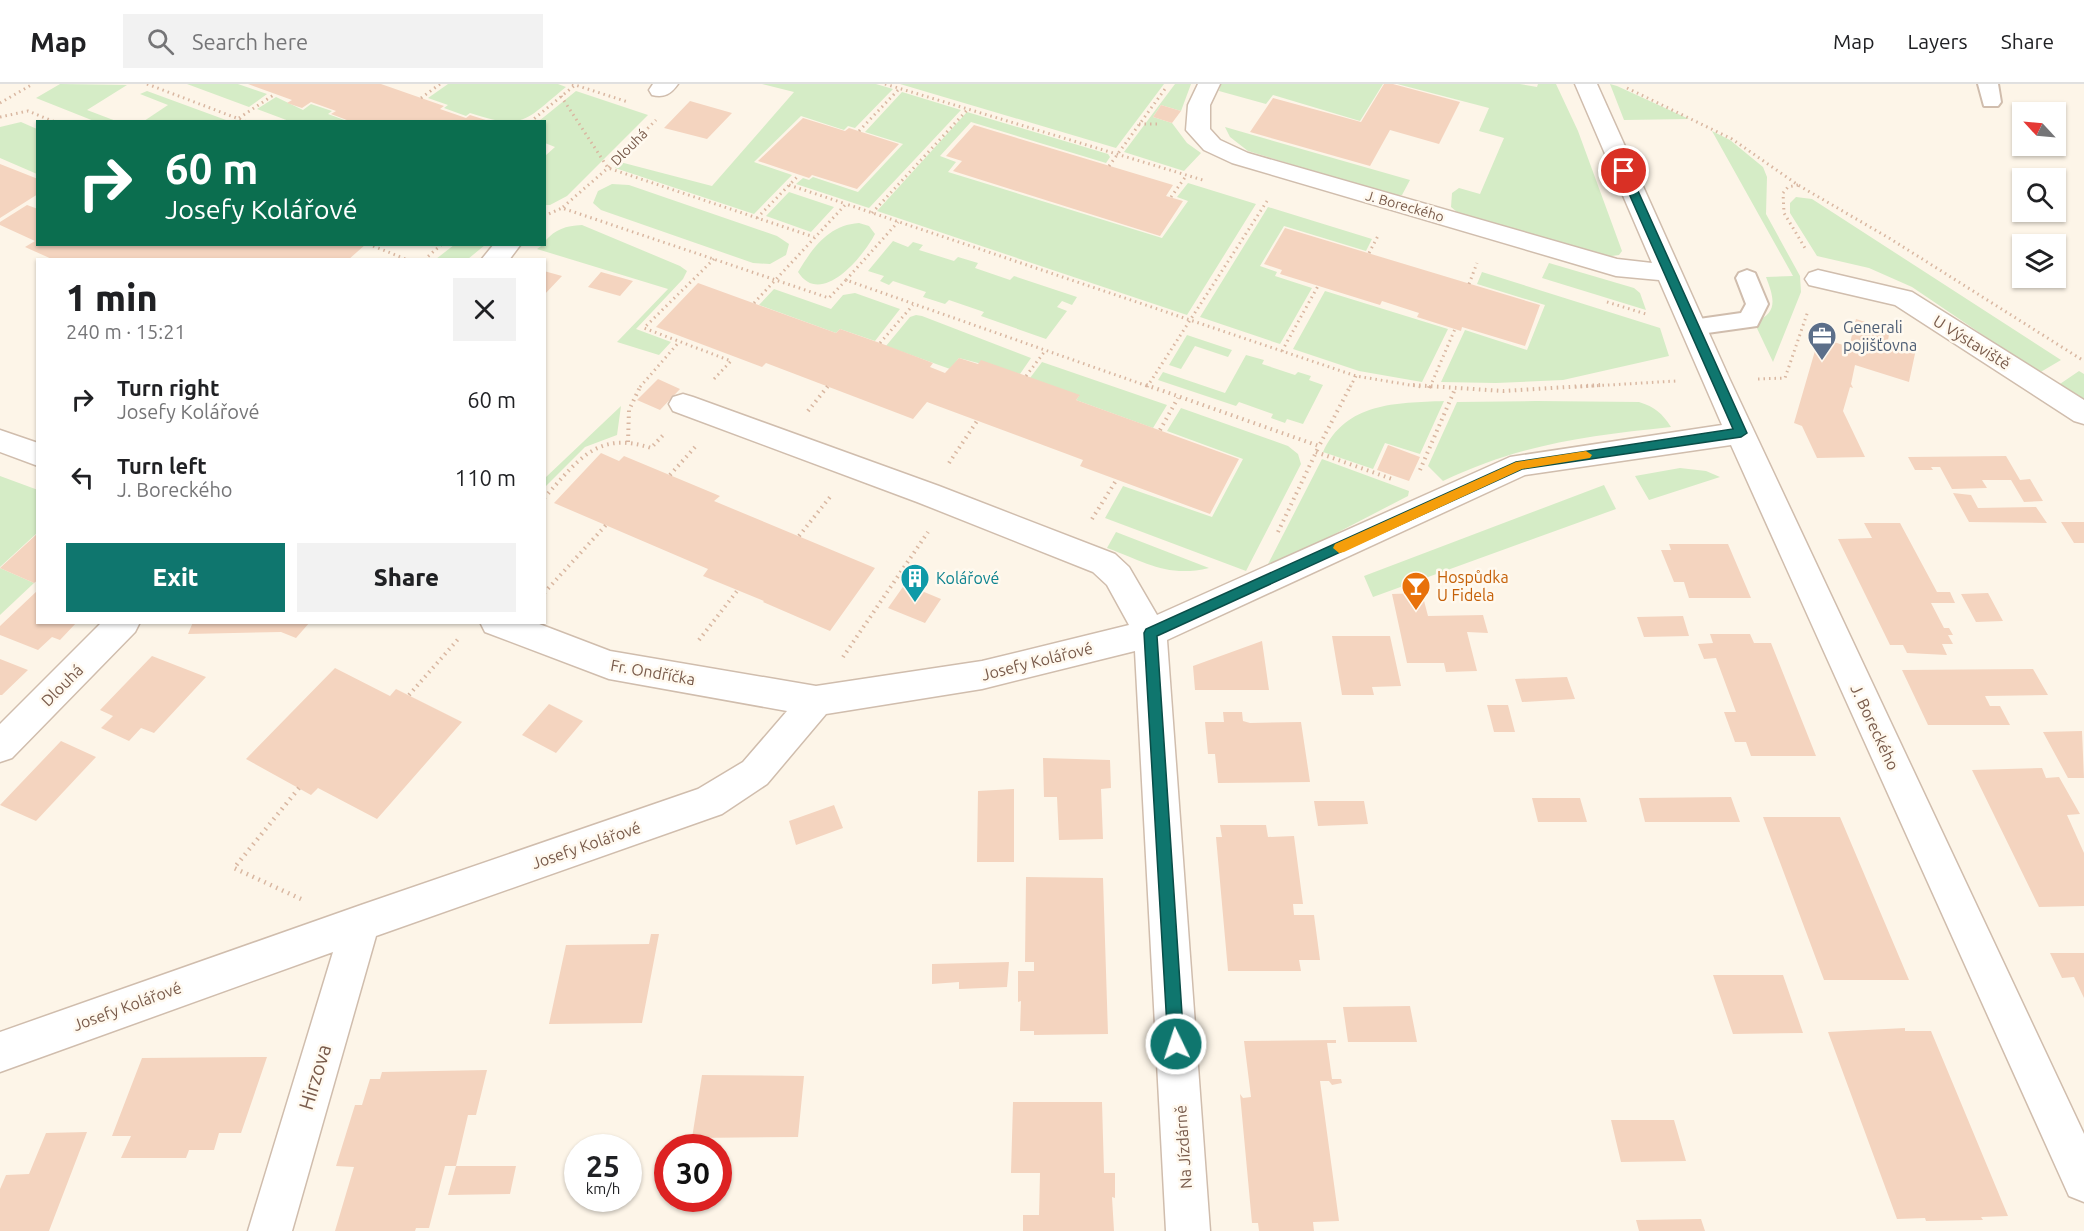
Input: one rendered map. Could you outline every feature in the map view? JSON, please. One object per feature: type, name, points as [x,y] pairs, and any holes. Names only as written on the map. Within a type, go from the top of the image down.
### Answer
[{"type":"street","name":"J. Boreckého","points":[[1209,84],[1199,105],[1198,130],[1212,145],[1240,158],[1616,267],[1668,272]]},
{"type":"street","name":"J. Boreckého","points":[[1586,84],[1741,433],[2084,1181]]},
{"type":"street","points":[[496,258],[507,246]]},
{"type":"street","name":"U Výstaviště","points":[[1818,279],[1904,298],[2084,414]]},
{"type":"street","points":[[683,404],[939,498],[1104,563],[1118,576],[1150,633]]},
{"type":"street","name":"Josefy Kolářové","points":[[0,1052],[710,802],[755,773],[816,701],[982,675],[1150,633],[1250,589],[1422,496],[1520,465],[1741,433]]},
{"type":"street","points":[[0,441],[36,454]]},
{"type":"street","name":"Dlouhá","points":[[0,747],[122,624]]},
{"type":"street","name":"Fr. Ondříčka","points":[[481,627],[609,665],[816,701]]},
{"type":"street","name":"Na Jízdárně","points":[[1150,633],[1188,1231]]},
{"type":"street","name":"Hirzova","points":[[270,1231],[361,923]]},
{"type":"lane","points":[[1693,327],[1749,320],[1757,304],[1747,278]]},
{"type":"path","points":[[0,104],[33,84]]},
{"type":"path","points":[[151,84],[243,120]]},
{"type":"path","points":[[421,98],[440,84]]},
{"type":"path","points":[[1109,166],[1169,84]]},
{"type":"path","points":[[1618,84],[1682,113],[1732,140],[1798,185],[2084,361]]},
{"type":"path","points":[[532,120],[573,85],[630,103]]},
{"type":"path","points":[[859,131],[900,88]]},
{"type":"path","points":[[239,118],[275,94]]},
{"type":"path","points":[[561,96],[608,168],[814,237]]},
{"type":"path","points":[[872,213],[968,109]]},
{"type":"path","points":[[0,117],[28,111],[50,120]]},
{"type":"path","name":"Dlouhá","points":[[546,215],[562,208],[608,168],[663,113]]},
{"type":"path","points":[[757,218],[799,175]]},
{"type":"path","points":[[1171,197],[1186,175]]},
{"type":"path","points":[[789,185],[1356,376],[1429,388],[1503,390],[1680,381]]},
{"type":"path","points":[[1753,379],[1785,378],[1818,279],[1802,241],[1784,213],[1783,193],[1788,187],[1798,185]]},
{"type":"path","points":[[1147,387],[1267,201]]},
{"type":"path","points":[[754,303],[846,204]]},
{"type":"path","points":[[562,208],[829,298],[898,222]]},
{"type":"path","points":[[1369,253],[1380,234]]},
{"type":"path","points":[[373,246],[403,258]]},
{"type":"path","points":[[426,258],[440,246]]},
{"type":"path","points":[[628,442],[628,409],[635,391],[679,342],[644,328],[714,259]]},
{"type":"path","points":[[1469,284],[1478,263]]},
{"type":"path","points":[[846,280],[1319,446]]},
{"type":"path","points":[[1282,351],[1318,286]]},
{"type":"path","points":[[880,343],[913,305]]},
{"type":"path","points":[[1429,388],[1455,329]]},
{"type":"path","points":[[1026,376],[1044,351]]},
{"type":"path","points":[[730,361],[734,357]]},
{"type":"path","points":[[1250,589],[1316,452],[1356,376]]},
{"type":"path","points":[[1316,452],[1422,496],[1455,389]]},
{"type":"path","points":[[1160,430],[1178,398]]},
{"type":"path","points":[[816,701],[908,559],[977,421]]},
{"type":"path","points":[[546,496],[595,447],[619,440],[651,448]]},
{"type":"path","points":[[799,537],[854,467]]},
{"type":"path","points":[[1073,551],[1117,479]]},
{"type":"path","points":[[546,590],[606,525]]},
{"type":"path","points":[[680,677],[695,645],[737,591]]},
{"type":"path","points":[[409,696],[481,627]]},
{"type":"path","points":[[299,788],[234,868],[323,910],[316,939]]},
{"type":"green space","points":[[60,84],[127,85],[87,110],[113,120],[91,120],[36,98]]},
{"type":"green space","points":[[187,84],[238,84],[267,94],[249,107]]},
{"type":"green space","points":[[448,84],[558,84],[566,87],[541,108],[518,120],[497,120],[470,113],[466,116],[444,108],[448,105],[428,98]]},
{"type":"green space","points":[[762,84],[876,84],[893,89],[855,128],[848,126],[844,130],[801,116],[754,162],[792,175],[754,214],[615,168],[620,162],[712,186],[794,92]]},
{"type":"green space","points":[[900,84],[1164,84],[1116,148]]},
{"type":"green space","points":[[1175,84],[1191,84],[1181,111],[1161,105],[1153,117],[1172,123],[1187,143],[1201,153],[1184,171],[1124,152]]},
{"type":"green space","points":[[1221,84],[1383,84],[1360,121],[1273,95],[1266,104],[1219,91]]},
{"type":"green space","points":[[1397,84],[1520,84],[1537,87],[1538,84],[1556,84],[1578,131],[1622,251],[1619,255],[1605,257],[1463,217],[1451,207],[1452,193],[1459,188],[1480,194],[1504,138],[1479,131],[1489,108]]},
{"type":"green space","points":[[1610,84],[1617,86],[1689,119],[1624,120]]},
{"type":"green space","points":[[147,91],[226,120],[146,120],[168,105],[140,94]]},
{"type":"green space","points":[[576,91],[648,115],[567,196],[550,205],[546,205],[546,155],[555,147],[546,143],[546,120],[540,120]]},
{"type":"green space","points":[[902,92],[961,110],[869,208],[796,184],[803,178],[809,180],[813,177],[858,192],[903,144],[865,132]]},
{"type":"green space","points":[[276,97],[303,110],[311,104],[332,111],[328,114],[344,120],[286,120],[257,109]]},
{"type":"green space","points":[[967,112],[1108,154],[1110,157],[1106,163],[971,122],[940,156],[956,162],[948,172],[1162,238],[1188,201],[1177,197],[1188,183],[1256,204],[1187,315],[877,211]]},
{"type":"green space","points":[[21,122],[36,129],[36,174],[0,158],[0,127]]},
{"type":"green space","points":[[1225,127],[1410,180],[1402,195],[1392,195],[1248,151],[1230,137]]},
{"type":"green space","points":[[1712,131],[1730,140],[1763,167],[1767,177],[1766,214],[1800,276],[1801,292],[1773,362],[1754,322],[1768,314],[1771,309],[1772,298],[1766,277],[1793,276]]},
{"type":"green space","points":[[612,184],[629,185],[777,236],[789,244],[786,255],[770,264],[753,263],[601,210],[593,203],[598,191]]},
{"type":"green space","points":[[789,192],[834,207],[811,232],[766,216]]},
{"type":"green space","points":[[1796,197],[1812,199],[2061,360],[2039,373],[1912,287],[1869,268],[1817,256],[1790,213],[1790,203]]},
{"type":"green space","points":[[1268,207],[1372,239],[1366,251],[1284,226],[1260,266],[1277,272],[1275,276],[1312,288],[1280,344],[1200,317]]},
{"type":"green space","points":[[859,223],[869,226],[875,234],[861,255],[841,275],[829,282],[818,284],[807,282],[798,272],[816,246],[839,228]]},
{"type":"green space","points":[[582,225],[687,271],[683,279],[636,329],[671,342],[659,355],[617,342],[668,289],[537,249],[546,246],[546,240],[549,237],[566,227]]},
{"type":"green space","points":[[893,241],[908,247],[913,242],[923,245],[919,250],[954,261],[958,257],[978,263],[975,268],[1010,280],[1014,276],[1077,297],[1072,305],[1062,301],[1057,307],[1067,311],[1046,339],[981,316],[984,312],[949,300],[945,304],[923,297],[926,292],[893,281],[889,285],[880,281],[884,276],[868,271]]},
{"type":"green space","points":[[453,246],[484,246],[469,258],[437,258]]},
{"type":"green space","points":[[1549,263],[1634,288],[1640,293],[1646,310],[1542,278]]},
{"type":"green space","points":[[1482,272],[1660,328],[1669,356],[1563,380],[1496,383],[1441,382],[1465,330],[1527,350],[1545,305],[1477,284]]},
{"type":"green space","points":[[774,289],[831,309],[843,295],[855,293],[900,309],[875,341],[840,329],[836,333],[759,305]]},
{"type":"green space","points":[[1325,291],[1448,329],[1422,382],[1359,371],[1293,349]]},
{"type":"green space","points":[[916,315],[1031,358],[1020,374],[959,358],[950,369],[886,346],[910,317]]},
{"type":"green space","points":[[1187,335],[1232,350],[1228,357],[1195,346],[1181,369],[1169,365]]},
{"type":"green space","points":[[1246,355],[1264,360],[1262,364],[1295,375],[1298,372],[1311,376],[1309,380],[1323,385],[1303,424],[1287,419],[1285,423],[1271,418],[1273,414],[1239,402],[1236,406],[1158,380],[1163,372],[1225,393]]},
{"type":"green space","points":[[1042,362],[1167,405],[1153,428],[1076,400],[1079,396],[1030,378]]},
{"type":"green space","points":[[2079,371],[2084,374],[2084,403],[2057,386]]},
{"type":"green space","points":[[1444,401],[1420,454],[1385,443],[1373,469],[1323,452],[1345,423],[1359,414],[1391,405]]},
{"type":"green space","points":[[1457,402],[1639,402],[1658,411],[1671,427],[1582,438],[1527,450],[1472,468],[1443,481],[1428,466]]},
{"type":"green space","points":[[621,406],[617,435],[585,447],[546,486],[546,477]]},
{"type":"green space","points":[[1181,408],[1288,446],[1298,454],[1301,464],[1246,571],[1105,518],[1123,486],[1212,517],[1243,459],[1167,431]]},
{"type":"green space","points":[[1322,459],[1409,491],[1408,496],[1265,570]]},
{"type":"green space","points":[[1680,468],[1706,471],[1720,477],[1649,500],[1635,476]]},
{"type":"green space","points":[[0,476],[36,489],[36,534],[0,567]]},
{"type":"green space","points":[[1604,485],[1616,509],[1373,597],[1364,576]]},
{"type":"green space","points":[[1116,532],[1209,568],[1181,571],[1145,563],[1107,548]]},
{"type":"green space","points":[[0,568],[34,583],[0,615]]},
{"type":"building","points":[[248,84],[381,84],[444,106],[440,109],[466,118],[470,115],[486,120],[347,120],[331,114],[336,111],[311,102],[302,108],[287,103],[292,100]]},
{"type":"building","points":[[1384,84],[1393,84],[1460,102],[1439,144],[1390,130],[1370,166],[1250,132],[1273,98],[1361,122]]},
{"type":"building","points":[[690,101],[732,113],[707,139],[664,128]]},
{"type":"building","points":[[1161,105],[1181,111],[1172,123],[1153,117]]},
{"type":"building","points":[[803,118],[845,131],[849,128],[899,144],[857,189],[812,175],[809,178],[758,161]]},
{"type":"building","points":[[974,125],[1173,185],[1166,196],[1183,201],[1160,236],[953,171],[962,161],[946,156]]},
{"type":"building","points":[[0,164],[36,178],[36,195],[0,218]]},
{"type":"building","points":[[27,205],[36,208],[36,246],[364,246],[350,258],[50,258],[25,247],[35,241],[0,225],[0,222]]},
{"type":"building","points":[[1285,228],[1540,305],[1525,346],[1462,327],[1461,331],[1417,317],[1419,313],[1382,301],[1380,305],[1280,274],[1282,270],[1264,264]]},
{"type":"building","points":[[546,272],[562,276],[546,293]]},
{"type":"building","points":[[601,272],[633,281],[620,296],[588,287]]},
{"type":"building","points":[[698,283],[836,333],[840,329],[880,343],[933,363],[930,367],[945,373],[959,358],[978,364],[981,360],[1080,395],[1076,400],[1239,459],[1210,514],[1080,466],[1083,460],[927,402],[913,419],[766,363],[762,367],[656,327]]},
{"type":"building","points":[[1856,319],[1890,330],[1888,340],[1916,349],[1909,382],[1855,365],[1851,384],[1853,388],[1850,387],[1843,411],[1865,457],[1817,458],[1802,426],[1794,423],[1819,337],[1849,347]]},
{"type":"building","points":[[658,379],[680,389],[660,410],[637,400]]},
{"type":"building","points":[[1388,445],[1420,457],[1409,481],[1377,470]]},
{"type":"building","points":[[601,453],[619,461],[624,456],[720,496],[714,501],[875,568],[830,631],[703,576],[708,569],[554,503]]},
{"type":"building","points":[[2006,456],[2020,480],[2030,479],[2043,501],[2024,502],[2011,480],[1982,480],[1987,488],[1952,489],[1940,467],[1931,467],[1933,470],[1915,470],[1908,457]]},
{"type":"building","points":[[1953,493],[1971,495],[1978,508],[2036,507],[2047,523],[1969,522]]},
{"type":"building","points":[[2061,522],[2084,522],[2084,543],[2074,543]]},
{"type":"building","points":[[1864,523],[1900,523],[1937,592],[1950,592],[1955,603],[1931,603],[1944,628],[1949,628],[1953,635],[1948,635],[1953,644],[1942,644],[1947,655],[1907,653],[1903,645],[1890,645],[1838,539],[1872,538]]},
{"type":"building","points":[[36,535],[36,582],[34,583],[0,568]]},
{"type":"building","points":[[1669,544],[1728,544],[1751,598],[1689,598],[1684,582],[1674,582],[1661,550],[1671,550]]},
{"type":"building","name":"Kolářové","points":[[905,584],[941,599],[925,623],[888,608]]},
{"type":"building","points":[[36,592],[36,624],[75,624],[60,640],[52,637],[38,650],[0,635],[0,626]]},
{"type":"building","points":[[1422,593],[1428,616],[1483,615],[1488,633],[1467,632],[1477,671],[1446,672],[1444,663],[1407,663],[1392,594]]},
{"type":"building","points":[[1988,593],[2003,621],[1976,622],[1961,594]]},
{"type":"building","points":[[1683,616],[1689,636],[1644,637],[1637,617]]},
{"type":"building","points":[[192,624],[308,624],[296,638],[281,632],[188,634]]},
{"type":"building","points":[[1710,634],[1750,634],[1754,643],[1771,643],[1816,756],[1751,756],[1746,742],[1735,742],[1724,712],[1736,712],[1716,658],[1704,659],[1698,644],[1713,643]]},
{"type":"building","points":[[1332,636],[1390,636],[1401,686],[1372,687],[1374,695],[1342,695]]},
{"type":"building","points":[[1262,641],[1269,690],[1195,690],[1193,666]]},
{"type":"building","points":[[152,656],[206,677],[154,733],[141,728],[129,741],[101,728],[113,716],[100,710]]},
{"type":"building","points":[[0,659],[28,670],[2,695],[0,695]]},
{"type":"building","points":[[335,668],[390,696],[396,689],[462,722],[377,819],[318,788],[311,795],[246,759]]},
{"type":"building","points":[[2033,669],[2048,695],[1985,696],[1990,706],[2000,706],[2010,725],[1928,725],[1902,670]]},
{"type":"building","points":[[1567,677],[1575,699],[1522,702],[1515,679]]},
{"type":"building","points":[[549,704],[583,721],[556,753],[522,735]]},
{"type":"building","points":[[1487,705],[1508,705],[1515,732],[1494,732]]},
{"type":"building","points":[[1223,712],[1242,712],[1243,721],[1250,723],[1301,722],[1310,782],[1218,783],[1215,754],[1208,754],[1205,722],[1224,722]]},
{"type":"building","points":[[2082,731],[2084,778],[2068,778],[2043,732]]},
{"type":"building","points":[[61,741],[96,757],[36,821],[0,805]]},
{"type":"building","points":[[1043,758],[1110,760],[1111,788],[1101,789],[1103,839],[1059,840],[1057,797],[1044,797]]},
{"type":"building","points":[[2042,768],[2046,778],[2059,777],[2080,814],[2067,815],[2084,853],[2084,906],[2039,907],[1972,770]]},
{"type":"building","points":[[1014,789],[1014,862],[977,862],[978,791]]},
{"type":"building","points":[[1731,797],[1740,822],[1645,822],[1639,798]]},
{"type":"building","points":[[1532,798],[1580,798],[1587,822],[1538,822]]},
{"type":"building","points":[[1314,801],[1364,801],[1368,824],[1318,826]]},
{"type":"building","points":[[834,805],[843,828],[796,845],[789,821]]},
{"type":"building","points":[[1763,817],[1840,817],[1909,980],[1824,980]]},
{"type":"building","points":[[1220,825],[1266,825],[1268,837],[1294,836],[1303,904],[1293,904],[1294,915],[1314,915],[1320,960],[1299,960],[1301,971],[1228,971],[1216,837],[1222,837]]},
{"type":"building","points":[[1026,877],[1103,878],[1108,1034],[1034,1035],[1034,1031],[1020,1031],[1021,1001],[1018,1002],[1018,971],[1034,971],[1034,962],[1025,962]]},
{"type":"building","points":[[651,934],[659,934],[642,1023],[549,1024],[566,945],[649,944]]},
{"type":"building","points":[[2050,953],[2084,953],[2084,998],[2074,977],[2062,978]]},
{"type":"building","points":[[1009,962],[1007,987],[959,989],[959,982],[932,984],[932,964]]},
{"type":"building","points":[[1713,975],[1783,975],[1803,1033],[1733,1034]]},
{"type":"building","points":[[1410,1006],[1417,1042],[1348,1042],[1343,1007]]},
{"type":"building","points":[[1905,1028],[1905,1031],[1931,1031],[2008,1216],[1981,1217],[1983,1220],[1897,1219],[1828,1032]]},
{"type":"building","points":[[1336,1040],[1336,1043],[1327,1043],[1332,1079],[1341,1079],[1342,1083],[1332,1085],[1329,1081],[1320,1081],[1339,1221],[1313,1222],[1314,1231],[1259,1231],[1258,1223],[1252,1223],[1240,1094],[1243,1098],[1251,1097],[1244,1041]]},
{"type":"building","points":[[267,1057],[241,1133],[219,1133],[214,1150],[189,1150],[186,1158],[121,1158],[131,1136],[112,1136],[142,1058]]},
{"type":"building","points":[[487,1070],[476,1115],[468,1115],[456,1166],[445,1166],[429,1228],[416,1228],[415,1231],[335,1231],[354,1167],[336,1166],[355,1105],[362,1105],[370,1079],[380,1079],[382,1072]]},
{"type":"building","points":[[702,1075],[804,1076],[798,1137],[732,1138],[732,1134],[693,1134]]},
{"type":"building","points":[[1013,1102],[1102,1102],[1104,1173],[1115,1173],[1115,1198],[1112,1197],[1114,1231],[1023,1231],[1023,1215],[1039,1215],[1040,1173],[1011,1173]]},
{"type":"building","points":[[1611,1120],[1674,1120],[1686,1161],[1621,1162]]},
{"type":"building","points":[[87,1132],[49,1231],[0,1231],[0,1189],[6,1175],[29,1174],[46,1133]]},
{"type":"building","points":[[456,1166],[516,1166],[510,1194],[448,1195]]},
{"type":"building","points":[[1701,1219],[1705,1231],[1639,1231],[1636,1220]]},
{"type":"slow traffic","points":[[1339,548],[1520,465],[1586,455]]},
{"type":"place","name":"Generali pojišťovna","points":[[1822,362]]},
{"type":"place","name":"Kolářové","points":[[915,604]]},
{"type":"place","name":"Hospůdka U Fidela","points":[[1416,612]]},
{"type":"route","points":[[1176,1044],[1150,633],[1520,465],[1741,433],[1624,171]]}]
